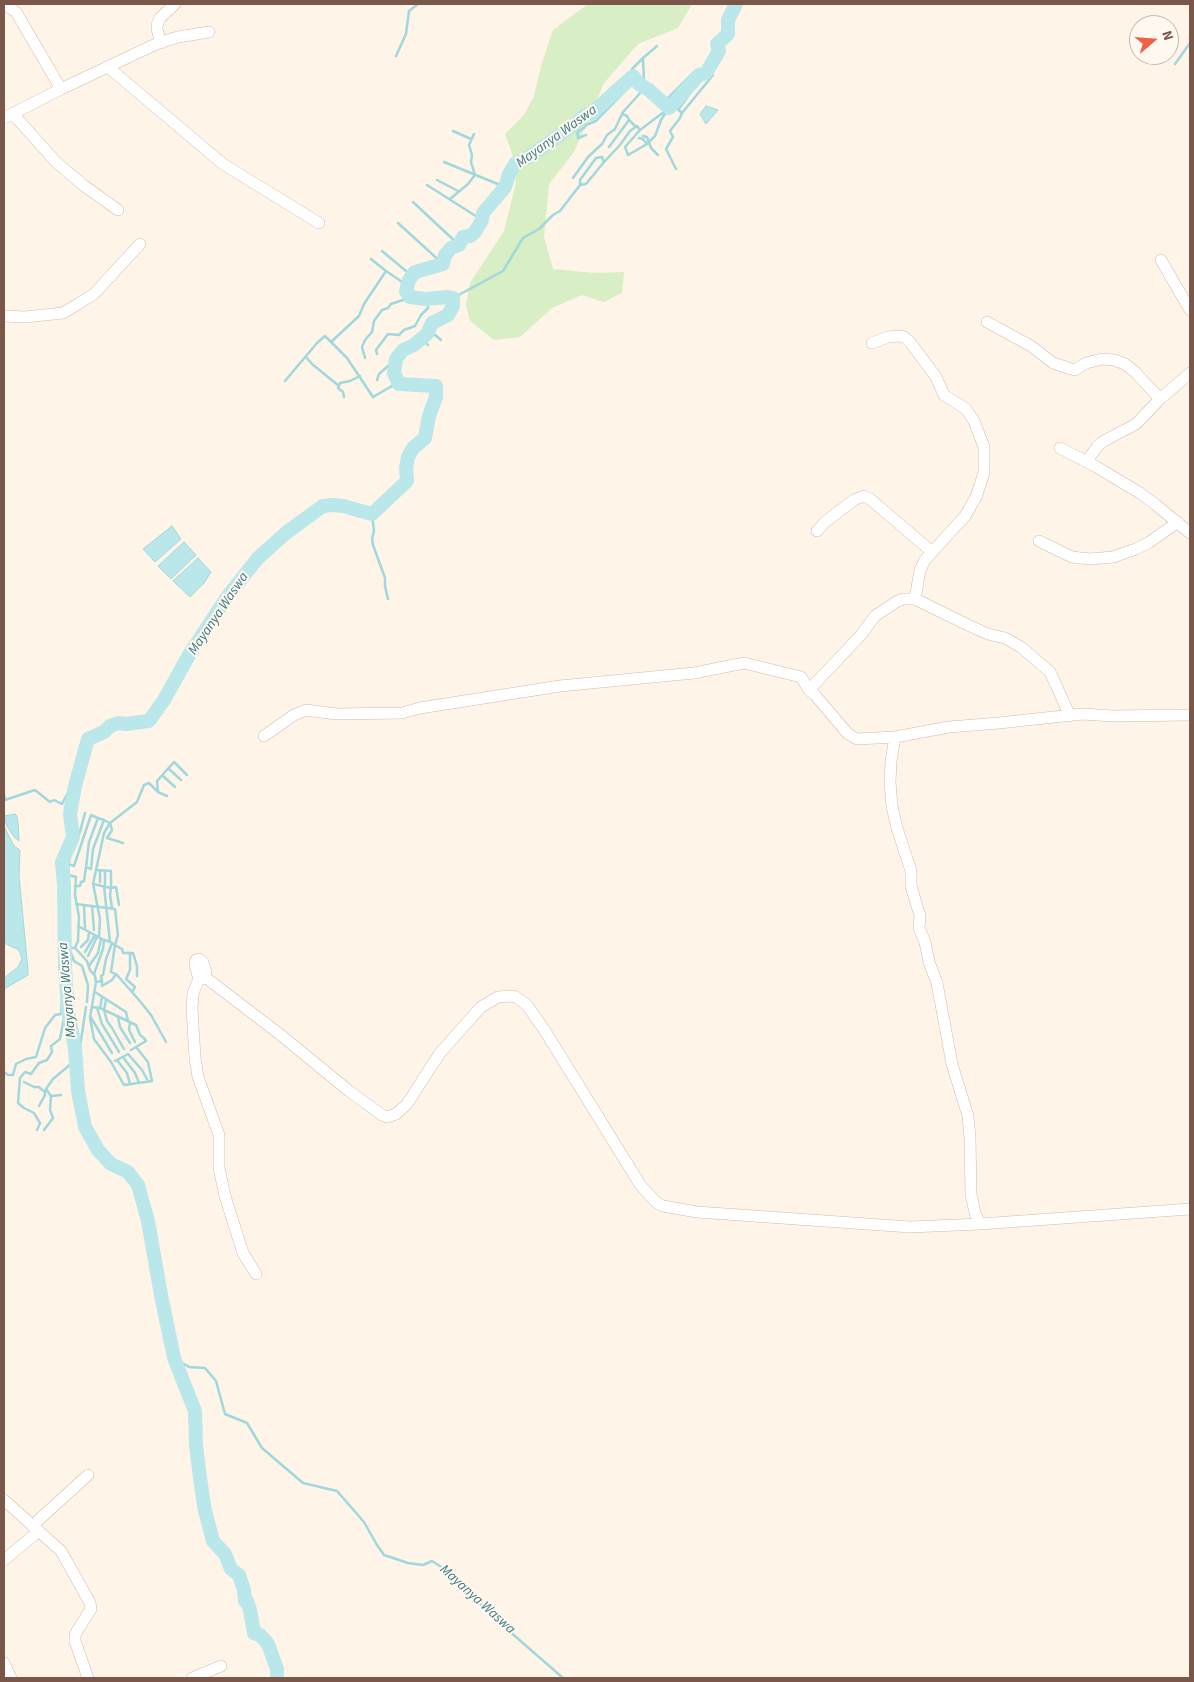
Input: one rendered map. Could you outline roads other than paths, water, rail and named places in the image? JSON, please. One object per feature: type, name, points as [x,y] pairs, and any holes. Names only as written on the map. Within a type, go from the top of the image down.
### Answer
[{"type":"street","points":[[4,4],[16,12],[61,89]]},
{"type":"street","points":[[161,43],[157,25],[160,18],[175,4]]},
{"type":"street","points":[[118,210],[56,162],[8,116],[61,89],[161,43],[178,37],[209,32]]},
{"type":"street","points":[[108,67],[223,164],[319,222]]},
{"type":"street","points":[[4,316],[25,317],[63,313],[94,294],[140,244]]},
{"type":"street","points":[[1161,260],[1190,310]]},
{"type":"street","points":[[986,322],[1031,346],[1054,363],[1071,369],[1078,369],[1086,363],[1102,359],[1114,360],[1125,364],[1136,372],[1160,399]]},
{"type":"street","points":[[872,343],[888,337],[899,336],[904,337],[910,342],[936,377],[944,395],[966,409],[974,421],[982,441],[984,473],[976,497],[965,516],[925,560],[920,570],[915,599]]},
{"type":"street","points":[[1087,461],[1102,442],[1136,424],[1160,399],[1190,373]]},
{"type":"street","points":[[1060,448],[1087,461],[1140,493],[1190,533]]},
{"type":"street","points":[[817,531],[825,522],[854,500],[864,496],[931,552]]},
{"type":"street","points":[[1039,541],[1072,556],[1090,559],[1112,557],[1136,550],[1178,522]]},
{"type":"street","points":[[809,690],[861,635],[875,616],[903,599],[915,599],[970,626],[988,634],[1005,638],[1021,647],[1050,672],[1070,716]]},
{"type":"street","points":[[264,736],[294,715],[306,710],[336,714],[402,713],[420,708],[560,686],[694,672],[744,663],[801,677],[809,690],[848,734],[857,738],[895,737],[949,727],[1082,714],[1113,716],[1190,715]]},
{"type":"street","points":[[895,737],[890,782],[892,806],[920,916],[919,928],[937,983],[952,1064],[968,1116],[971,1194],[975,1213],[980,1224]]},
{"type":"street","points":[[256,1274],[243,1253],[225,1196],[219,1168],[219,1135],[198,1076],[192,1009],[193,993],[202,978],[282,1036],[349,1091],[387,1117],[396,1114],[407,1104],[440,1053],[482,1007],[498,997],[516,997],[527,1004],[546,1031],[641,1186],[657,1203],[663,1206],[697,1212],[910,1227],[1190,1210]]},
{"type":"street","points":[[4,1560],[88,1475]]},
{"type":"street","points":[[4,1500],[61,1551],[91,1606],[75,1636],[88,1678]]},
{"type":"street","points":[[4,1663],[11,1678]]},
{"type":"street","points":[[192,1678],[220,1666]]},
{"type":"water","points":[[706,106],[718,110],[706,124],[700,114]]},
{"type":"water","points":[[172,526],[181,539],[155,562],[143,549]]},
{"type":"water","points":[[184,542],[196,555],[171,579],[158,566]]},
{"type":"water","points":[[198,558],[211,572],[204,583],[190,597],[173,581]]},
{"type":"water","points":[[15,814],[17,816],[19,841],[7,826],[4,816]]},
{"type":"water","points":[[4,826],[14,846],[20,850],[19,876],[28,975],[4,989],[4,978],[18,967],[22,959],[19,950],[4,943]]},
{"type":"waterway","points":[[396,56],[406,34],[409,11],[418,4]]},
{"type":"waterway","name":"Mayanya Waswa","points":[[277,1678],[277,1669],[268,1644],[260,1635],[254,1633],[250,1610],[247,1601],[245,1601],[239,1575],[231,1569],[225,1554],[213,1541],[205,1511],[200,1478],[196,1445],[195,1411],[174,1358],[148,1221],[138,1185],[128,1172],[111,1164],[98,1150],[85,1127],[78,1091],[75,1048],[68,1011],[65,968],[62,862],[73,837],[70,814],[75,786],[88,739],[118,723],[126,724],[149,721],[164,700],[189,655],[227,597],[258,558],[287,532],[323,506],[343,506],[372,514],[407,481],[406,468],[408,457],[413,448],[425,438],[429,416],[436,397],[436,386],[399,384],[394,373],[396,359],[403,350],[414,345],[427,334],[432,323],[448,315],[453,306],[453,298],[425,299],[410,297],[406,291],[409,280],[415,272],[443,264],[445,255],[451,248],[459,245],[463,237],[470,236],[475,232],[482,220],[483,213],[505,187],[509,174],[515,164],[530,156],[585,115],[591,114],[633,76],[639,84],[649,90],[669,108],[699,75],[706,73],[719,51],[717,44],[728,34],[728,20],[736,4]]},
{"type":"waterway","points":[[1179,58],[1190,43]]},
{"type":"waterway","points":[[577,132],[586,125],[596,121],[632,84],[642,91],[644,82],[643,58],[657,46]]},
{"type":"waterway","points":[[633,76],[632,69],[643,58]]},
{"type":"waterway","points":[[672,104],[682,113],[713,75],[708,69]]},
{"type":"waterway","points":[[663,103],[695,71],[699,75]]},
{"type":"waterway","points":[[678,110],[706,73]]},
{"type":"waterway","points":[[573,178],[588,157],[602,144],[607,135],[615,129],[623,112],[642,91],[649,96],[652,92]]},
{"type":"waterway","points":[[453,298],[503,271],[523,238],[539,229],[553,215],[560,211],[580,185],[586,184],[630,131],[637,126],[640,130],[669,108]]},
{"type":"waterway","points":[[640,130],[625,147],[628,155],[647,144],[655,136],[661,120],[668,109]]},
{"type":"waterway","points":[[676,169],[666,149],[673,137],[670,131],[682,113]]},
{"type":"waterway","points":[[622,114],[627,116],[629,120]]},
{"type":"waterway","points":[[609,147],[629,120],[635,126]]},
{"type":"waterway","points":[[577,122],[578,138],[586,135]]},
{"type":"waterway","points":[[453,131],[471,139]]},
{"type":"waterway","points":[[450,199],[468,184],[475,175],[469,145],[474,134]]},
{"type":"waterway","points":[[643,136],[647,137],[651,148],[658,155]]},
{"type":"waterway","points":[[639,138],[643,139],[647,144]]},
{"type":"waterway","points":[[580,185],[580,180],[596,158],[602,157],[604,162]]},
{"type":"waterway","points":[[444,162],[505,187]]},
{"type":"waterway","points":[[437,180],[458,191]]},
{"type":"waterway","points":[[427,185],[482,220]]},
{"type":"waterway","points":[[413,202],[459,245]]},
{"type":"waterway","points":[[398,223],[443,264]]},
{"type":"waterway","points":[[382,251],[412,276]]},
{"type":"waterway","points":[[371,259],[386,271]]},
{"type":"waterway","points":[[331,342],[359,316],[364,304],[386,271],[408,286]]},
{"type":"waterway","points":[[365,358],[362,347],[372,332],[374,321],[382,310],[388,308],[391,304],[403,300],[408,294]]},
{"type":"waterway","points":[[377,354],[376,350],[388,334],[399,335],[404,330],[415,326],[432,299]]},
{"type":"waterway","points":[[431,326],[434,334],[441,340]]},
{"type":"waterway","points":[[285,381],[325,336],[347,358],[373,397],[392,386],[397,379]]},
{"type":"waterway","points":[[422,338],[428,345]]},
{"type":"waterway","points":[[306,357],[339,386]]},
{"type":"waterway","points":[[377,380],[379,374],[396,359]]},
{"type":"waterway","points":[[344,397],[343,392],[338,388],[340,383],[360,376]]},
{"type":"waterway","points":[[372,514],[373,545],[385,578],[388,599]]},
{"type":"waterway","points":[[158,792],[157,781],[174,762],[187,775]]},
{"type":"waterway","points":[[169,769],[181,780]]},
{"type":"waterway","points":[[163,776],[175,787]]},
{"type":"waterway","points":[[99,937],[100,919],[93,884],[104,833],[110,823],[137,802],[144,785],[149,783],[158,792],[167,796]]},
{"type":"waterway","points":[[4,794],[5,800],[35,790],[50,802],[54,800],[62,804],[70,789],[75,786]]},
{"type":"waterway","points":[[69,863],[70,854],[80,832],[85,813]]},
{"type":"waterway","points":[[75,948],[78,941],[79,917],[75,895],[76,877],[69,875],[68,864],[74,866],[91,815],[98,818]]},
{"type":"waterway","points":[[86,867],[89,842],[98,818],[104,820]]},
{"type":"waterway","points":[[75,886],[80,886],[81,882],[84,881],[86,867],[91,869],[93,849],[104,820],[110,823],[112,830],[107,838],[123,843]]},
{"type":"waterway","points":[[93,884],[111,888],[111,871],[96,870]]},
{"type":"waterway","points":[[100,871],[100,882]]},
{"type":"waterway","points":[[105,871],[105,884]]},
{"type":"waterway","points":[[104,886],[110,942]]},
{"type":"waterway","points":[[112,908],[111,888],[116,887],[119,905]]},
{"type":"waterway","points":[[76,904],[115,909],[118,935],[115,945],[122,949],[123,953],[133,953],[137,966],[137,976]]},
{"type":"waterway","points":[[84,906],[85,929]]},
{"type":"waterway","points":[[92,906],[94,930]]},
{"type":"waterway","points":[[78,926],[115,945],[111,972],[117,975],[151,1015],[166,1042]]},
{"type":"waterway","points":[[81,947],[88,940],[89,932]]},
{"type":"waterway","points":[[85,952],[95,935]]},
{"type":"waterway","points":[[88,956],[97,937]]},
{"type":"waterway","points":[[89,966],[98,953],[101,939]]},
{"type":"waterway","points":[[94,974],[103,949],[104,940]]},
{"type":"waterway","points":[[102,981],[101,976],[103,975],[112,943]]},
{"type":"waterway","points":[[64,948],[75,948],[87,961],[90,970],[95,976],[96,982],[90,1018],[94,1039],[111,1062],[124,1085],[152,1081],[148,1062],[136,1047]]},
{"type":"waterway","points":[[69,948],[74,961],[82,966],[88,985],[87,1002]]},
{"type":"waterway","points":[[130,953],[130,970],[126,979],[135,987],[132,992]]},
{"type":"waterway","points":[[96,982],[102,981],[102,986],[112,980],[116,974]]},
{"type":"waterway","points":[[4,1072],[8,1075],[13,1075],[16,1064],[36,1057],[45,1028],[55,1015],[61,1014],[63,988]]},
{"type":"waterway","points":[[95,992],[126,1012],[128,1021]]},
{"type":"waterway","points":[[100,1008],[102,997]]},
{"type":"waterway","points":[[106,1000],[104,1010],[107,1021],[124,1049]]},
{"type":"waterway","points":[[75,1048],[80,1047],[86,1007]]},
{"type":"waterway","points":[[92,1007],[100,1008],[136,1025],[140,1035],[146,1041],[131,1050]]},
{"type":"waterway","points":[[97,1008],[102,1024],[119,1052]]},
{"type":"waterway","points":[[37,1130],[40,1123],[34,1113],[18,1103],[20,1078],[25,1072],[31,1074],[39,1063],[47,1060],[52,1052],[51,1046],[60,1039],[65,1012],[68,1011]]},
{"type":"waterway","points":[[90,1016],[112,1053]]},
{"type":"waterway","points":[[118,1017],[120,1027],[130,1043]]},
{"type":"waterway","points":[[130,1023],[129,1030],[135,1042]]},
{"type":"waterway","points":[[115,1061],[128,1054],[142,1070],[148,1081]]},
{"type":"waterway","points":[[123,1057],[135,1073],[139,1083]]},
{"type":"waterway","points":[[117,1060],[127,1073],[130,1084]]},
{"type":"waterway","points":[[61,1095],[51,1096],[46,1089],[53,1079],[76,1061]]},
{"type":"waterway","points":[[24,1082],[34,1087],[39,1087],[45,1092]]},
{"type":"waterway","points":[[39,1106],[45,1091]]},
{"type":"waterway","points":[[44,1130],[53,1118],[50,1110],[51,1096]]},
{"type":"waterway","name":"Mayanya Waswa","points":[[174,1358],[189,1367],[205,1368],[216,1381],[225,1414],[247,1423],[262,1448],[303,1483],[337,1491],[364,1522],[384,1555],[408,1563],[423,1565],[432,1561],[443,1568],[500,1623],[563,1678]]}]
